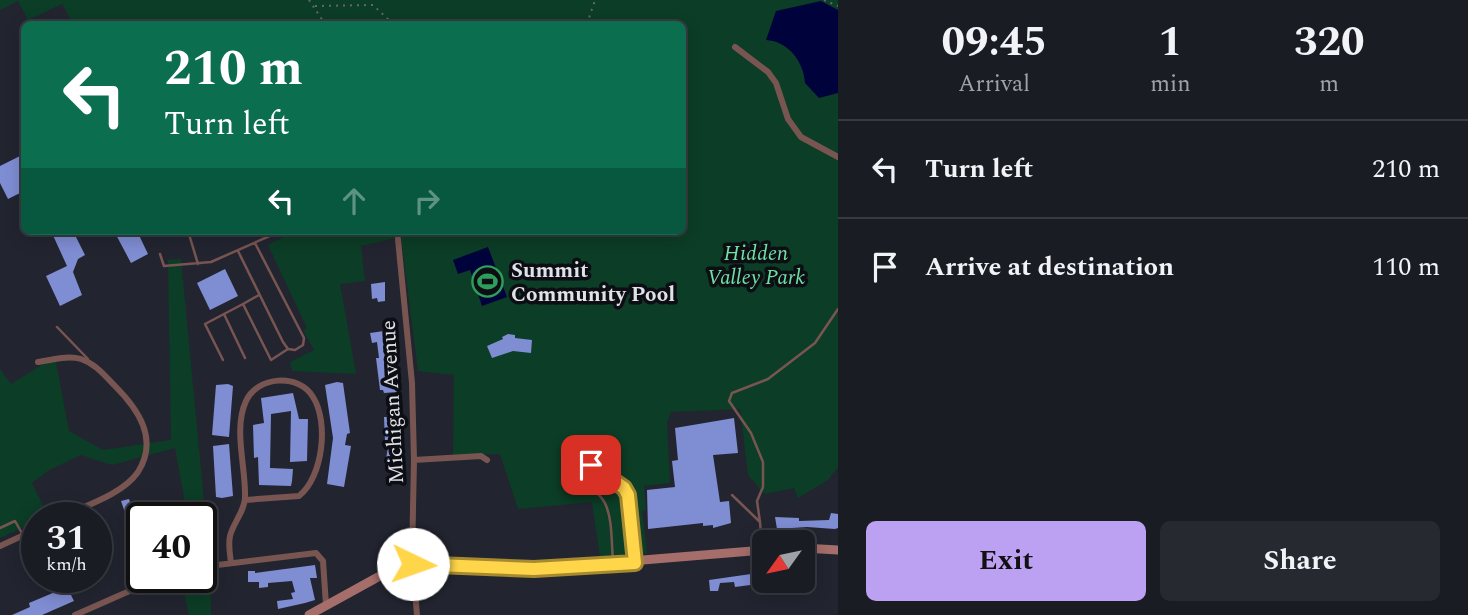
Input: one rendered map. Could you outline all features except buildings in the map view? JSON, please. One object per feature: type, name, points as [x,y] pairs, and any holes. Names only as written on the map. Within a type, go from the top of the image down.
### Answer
[{"type":"street","points":[[735,47],[768,72],[776,83],[788,119],[801,137],[838,157]]},
{"type":"street","name":"Michigan Avenue","points":[[398,239],[412,383],[413,564],[417,615]]},
{"type":"street","points":[[38,362],[72,358],[93,364],[135,406],[142,417],[146,452],[139,469],[120,489],[93,502]]},
{"type":"street","points":[[231,563],[230,533],[245,500],[241,439],[246,401],[251,393],[271,381],[284,380],[304,387],[314,398],[321,442],[313,482],[299,496],[245,500]]},
{"type":"street","points":[[414,460],[481,456],[487,460]]},
{"type":"street","points":[[0,547],[21,536]]},
{"type":"street","points":[[816,549],[838,550]]},
{"type":"street","points":[[309,615],[393,570],[413,564],[534,569],[635,563],[752,551]]},
{"type":"street","points":[[217,565],[316,553],[323,561],[327,605]]},
{"type":"street","points":[[75,615],[126,593]]},
{"type":"lane","points":[[189,235],[198,264]]},
{"type":"lane","points":[[160,254],[164,266],[198,264],[238,251],[272,235]]},
{"type":"lane","points":[[243,304],[271,360],[288,349],[295,350],[303,345],[304,338],[255,243]]},
{"type":"lane","points":[[238,251],[288,349]]},
{"type":"lane","points":[[223,360],[205,324],[260,295]]},
{"type":"lane","points":[[762,530],[757,501],[763,487],[763,461],[751,433],[731,408],[729,401],[732,393],[768,379],[815,343],[838,309]]},
{"type":"lane","points":[[223,313],[245,358]]},
{"type":"lane","points":[[57,327],[93,364]]},
{"type":"lane","points":[[578,485],[581,472],[591,465],[624,488],[628,495],[635,563]]},
{"type":"lane","points":[[566,486],[578,485],[596,492],[605,500],[609,510],[614,564]]},
{"type":"lane","points":[[732,495],[761,522]]},
{"type":"lane","points":[[0,528],[15,521],[21,532]]},
{"type":"path","points":[[309,0],[323,21]]},
{"type":"path","points":[[588,21],[595,0]]},
{"type":"path","points":[[824,0],[838,6]]},
{"type":"path","points":[[315,6],[373,5],[390,21]]},
{"type":"green space","name":"Hidden Valley Park","points":[[0,0],[838,0],[838,467],[828,480],[798,498],[794,488],[764,494],[748,475],[740,409],[671,412],[667,422],[670,483],[644,486],[646,510],[642,511],[647,553],[600,557],[592,502],[518,509],[500,454],[453,455],[454,375],[418,371],[401,237],[361,246],[365,281],[340,284],[356,374],[292,371],[290,362],[314,350],[303,330],[307,328],[268,245],[287,235],[686,235],[686,21],[71,21],[62,4],[28,20],[18,1],[0,10]]},
{"type":"green space","points":[[181,259],[204,502],[185,502],[175,448],[112,465],[81,455],[49,470],[32,483],[41,502],[21,502],[21,528],[0,538],[0,369],[11,384],[55,357],[69,431],[103,450],[171,440],[168,260]]},
{"type":"green space","points":[[184,593],[211,593],[211,615],[189,615]]},
{"type":"shaded area","points":[[821,1],[838,10],[838,93],[819,98],[805,83],[802,68],[793,54],[781,44],[766,40],[776,11]]},
{"type":"shaded area","name":"Summit Community Pool","points":[[488,247],[507,297],[482,306],[470,270],[458,274],[453,260]]},
{"type":"place","name":"Summit Community Pool","points":[[488,282]]},
{"type":"route","points":[[413,564],[534,569],[635,563],[628,495],[624,488],[591,465]]}]
